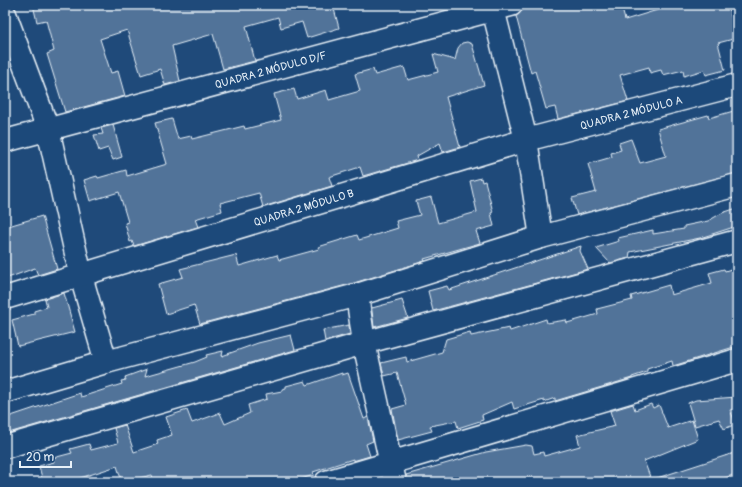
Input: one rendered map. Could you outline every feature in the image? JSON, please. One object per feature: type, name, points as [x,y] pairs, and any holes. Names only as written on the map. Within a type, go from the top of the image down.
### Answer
[{"type":"street","name":"QUADRA 2 MÓDULO D/F","points":[[5,141],[498,7]]},
{"type":"street","points":[[498,7],[526,140],[542,237]]},
{"type":"street","points":[[5,14],[48,129],[81,276],[106,362]]},
{"type":"street","name":"QUADRA 2 MÓDULO A","points":[[526,140],[737,85]]},
{"type":"street","name":"QUADRA 2 MÓDULO B","points":[[5,298],[526,140]]},
{"type":"street","points":[[5,392],[106,362],[357,295],[542,237],[737,185]]},
{"type":"street","points":[[5,447],[364,343],[737,241]]},
{"type":"street","points":[[357,295],[364,343],[393,473]]},
{"type":"street","points":[[326,482],[393,473],[737,360]]},
{"type":"building","points":[[33,5],[333,5],[339,28],[307,38],[302,22],[281,28],[278,17],[246,26],[255,61],[223,69],[213,34],[172,46],[180,81],[165,85],[160,69],[141,75],[127,30],[100,39],[111,73],[118,71],[125,96],[65,112],[47,54],[54,51],[46,20],[37,22]]},
{"type":"building","points":[[523,5],[621,5],[625,20],[664,8],[663,5],[728,5],[737,38],[718,43],[725,70],[706,75],[704,70],[684,76],[683,70],[663,75],[661,70],[650,73],[649,67],[620,75],[628,101],[558,119],[555,107],[546,109],[535,71],[531,73],[516,16],[525,8]]},
{"type":"building","points":[[467,42],[472,44],[484,85],[446,97],[460,147],[443,152],[440,143],[417,156],[418,160],[363,176],[360,167],[329,177],[332,186],[263,207],[259,193],[220,203],[222,211],[195,219],[198,227],[134,246],[132,241],[130,242],[125,223],[128,222],[119,192],[90,201],[84,180],[97,176],[98,178],[126,170],[127,176],[167,164],[155,123],[172,119],[178,139],[191,136],[192,139],[244,126],[245,129],[281,120],[274,94],[294,89],[297,99],[326,90],[329,100],[360,91],[355,74],[373,69],[375,75],[404,67],[408,80],[438,72],[433,54],[455,60],[458,48],[462,43]]},
{"type":"building","points":[[737,110],[737,173],[577,215],[572,198],[596,192],[588,164],[612,157],[611,153],[621,150],[619,143],[631,139],[640,163],[666,156],[658,129],[708,115],[709,118]]},
{"type":"building","points":[[113,125],[122,157],[113,160],[108,148],[99,151],[94,135],[103,134],[101,128]]},
{"type":"building","points":[[481,178],[482,182],[485,181],[493,212],[491,213],[494,226],[476,231],[480,243],[424,259],[425,261],[354,283],[200,324],[194,305],[166,314],[158,284],[183,277],[180,269],[236,255],[239,266],[277,255],[279,260],[319,249],[318,247],[357,235],[359,240],[398,228],[396,221],[420,215],[416,201],[431,197],[438,223],[477,212],[470,181]]},
{"type":"building","points":[[737,208],[737,226],[700,238],[630,252],[629,258],[610,263],[596,248],[619,241],[618,238],[653,230],[653,234],[684,229],[684,226],[708,221],[722,213]]},
{"type":"building","points":[[42,216],[57,269],[38,275],[35,268],[5,279],[5,227]]},
{"type":"building","points":[[581,246],[580,251],[588,269],[433,311],[428,291],[447,286],[449,290]]},
{"type":"building","points":[[737,267],[737,346],[673,366],[672,361],[647,369],[647,372],[632,378],[555,401],[555,398],[544,402],[544,400],[514,409],[512,402],[482,415],[483,420],[458,428],[456,421],[430,426],[432,431],[398,440],[392,409],[406,405],[397,373],[384,376],[381,363],[406,357],[407,362],[442,352],[446,339],[470,332],[471,336],[509,328],[510,331],[546,319],[547,323],[566,320],[567,323],[598,314],[597,309],[632,300],[631,296],[669,285],[671,295],[712,283],[709,273],[724,269],[725,271]]},
{"type":"building","points":[[64,293],[75,332],[18,346],[12,320],[34,314],[34,311],[47,307],[45,299]]},
{"type":"building","points":[[402,300],[408,318],[374,327],[371,304],[372,308]]},
{"type":"building","points":[[349,325],[350,334],[325,341],[323,330]]},
{"type":"building","points":[[291,335],[295,350],[5,434],[5,418],[80,393],[81,397],[122,384],[121,381],[126,380],[125,377],[147,369],[145,376],[195,362],[207,357],[206,355],[223,351],[222,356],[258,343]]},
{"type":"building","points":[[342,373],[342,375],[348,373],[364,419],[368,417],[373,441],[366,444],[370,456],[353,461],[353,459],[313,472],[314,475],[291,482],[154,482],[152,475],[122,482],[117,466],[68,482],[43,482],[39,466],[54,462],[53,458],[72,453],[70,449],[89,444],[91,450],[118,443],[114,428],[125,425],[134,452],[158,444],[157,440],[172,435],[166,417],[187,410],[192,423],[220,413],[225,424],[250,413],[248,405],[267,399],[266,394],[282,391],[282,389],[286,388],[286,386],[305,381],[307,385]]},
{"type":"building","points":[[737,397],[737,408],[730,410],[736,424],[724,429],[719,419],[695,426],[688,403],[696,400]]},
{"type":"building","points":[[633,404],[635,410],[651,404],[653,408],[659,405],[668,428],[692,420],[698,439],[644,461],[652,482],[407,482],[406,475],[486,452],[526,445],[532,446],[534,454],[543,452],[544,456],[580,446],[577,435],[615,426],[610,411]]},
{"type":"building","points":[[737,452],[737,466],[734,468],[737,473],[716,482],[654,482],[654,479]]}]
